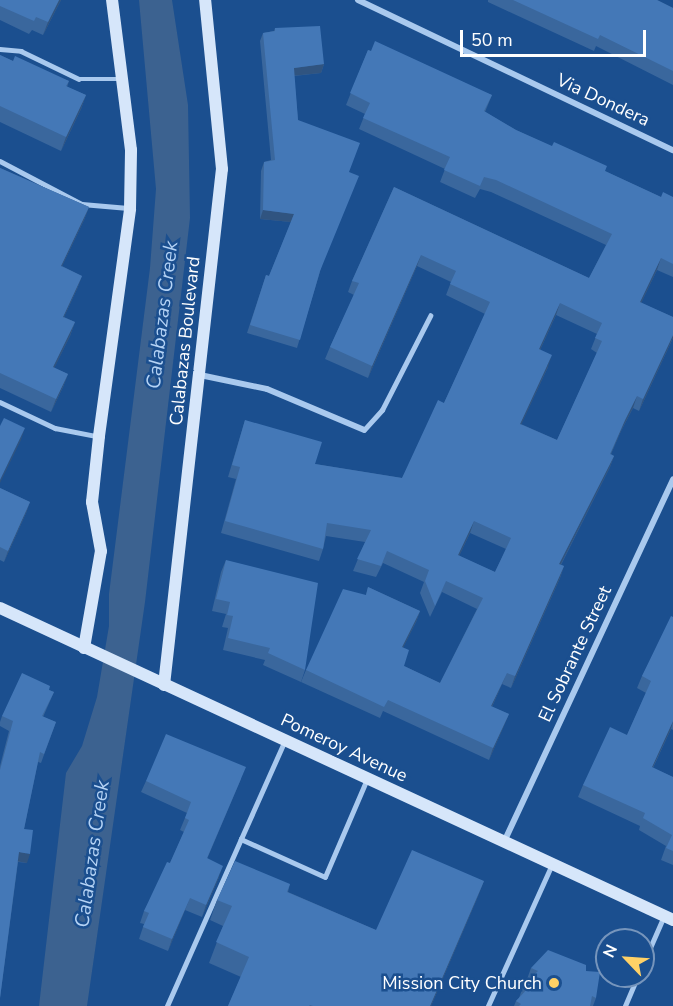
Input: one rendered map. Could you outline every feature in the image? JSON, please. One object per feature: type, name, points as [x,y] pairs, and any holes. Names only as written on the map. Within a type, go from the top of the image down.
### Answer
[{"type":"street","points":[[84,648],[101,551],[92,502],[130,209],[131,150],[124,79],[112,0]]},
{"type":"street","name":"Calabazas Boulevard","points":[[160,683],[200,375],[222,169],[205,0]]},
{"type":"street","name":"Via Dondera","points":[[358,0],[673,150]]},
{"type":"street","points":[[200,375],[267,389],[364,430]]},
{"type":"street","name":"El Sobrante Street","points":[[504,842],[673,479]]},
{"type":"street","name":"Pomeroy Avenue","points":[[1,611],[669,918]]},
{"type":"lane","points":[[0,49],[21,51],[79,79],[124,79]]},
{"type":"lane","points":[[0,161],[82,204],[130,209]]},
{"type":"lane","points":[[364,430],[382,410],[430,316]]},
{"type":"lane","points":[[0,402],[55,428],[99,436]]},
{"type":"lane","points":[[167,1006],[285,741]]},
{"type":"lane","points":[[241,839],[325,877],[367,779]]},
{"type":"lane","points":[[488,1006],[552,864]]},
{"type":"lane","points":[[655,943],[669,918]]},
{"type":"lane","points":[[625,1006],[633,988]]},
{"type":"water","name":"Calabazas Creek","points":[[139,0],[172,0],[188,105],[190,218],[145,602],[87,1006],[39,1006],[66,773],[82,746],[97,697],[109,626],[109,594],[150,268],[156,189]]},
{"type":"building","points":[[0,0],[59,0],[48,22],[36,17],[34,21],[0,6]]},
{"type":"building","points":[[513,0],[657,0],[673,8],[673,71],[600,35],[598,39]]},
{"type":"building","points":[[320,26],[324,64],[294,68],[298,120],[360,143],[349,172],[359,176],[320,271],[300,340],[250,325],[266,275],[269,276],[294,214],[263,210],[264,162],[275,160],[263,33],[275,31],[275,28]]},
{"type":"building","points":[[375,41],[492,95],[484,111],[516,130],[552,146],[554,142],[607,166],[605,171],[661,197],[663,192],[673,197],[673,264],[661,258],[640,302],[673,317],[673,335],[643,399],[637,396],[625,420],[610,454],[614,456],[559,564],[564,566],[515,676],[507,673],[491,706],[509,714],[493,748],[388,700],[384,707],[306,670],[343,589],[366,595],[368,587],[420,611],[402,647],[409,650],[404,666],[440,683],[483,598],[446,581],[435,606],[425,581],[429,570],[387,551],[381,566],[357,559],[371,530],[327,523],[323,549],[225,521],[240,467],[232,465],[245,420],[322,442],[315,464],[402,478],[438,400],[444,403],[490,302],[450,284],[456,271],[421,255],[372,366],[330,347],[359,283],[352,281],[394,187],[589,278],[612,234],[496,180],[484,177],[480,186],[444,170],[450,157],[363,118],[370,103],[350,93],[368,50],[371,51]],"holes":[[[560,303],[602,323],[595,338],[602,341],[557,440],[520,424],[552,355],[539,349]],[[474,521],[511,538],[495,572],[458,555]]]},
{"type":"building","points":[[0,55],[13,61],[15,56],[69,81],[66,86],[86,95],[66,137],[0,106]]},
{"type":"building","points":[[0,168],[89,207],[61,266],[82,276],[63,317],[75,322],[53,367],[68,374],[56,399],[0,373]]},
{"type":"building","points":[[4,418],[25,428],[0,480],[0,426]]},
{"type":"building","points":[[0,488],[30,502],[8,551],[0,547]]},
{"type":"building","points":[[226,560],[318,583],[305,670],[268,653],[270,648],[228,638],[233,616],[227,615],[230,602],[216,599]]},
{"type":"building","points":[[671,616],[673,617],[673,721],[652,767],[673,777],[673,851],[666,848],[672,835],[643,818],[645,813],[583,785],[610,727],[627,735],[651,681],[642,676]]},
{"type":"building","points":[[22,673],[50,686],[49,690],[54,692],[42,716],[56,722],[44,754],[40,752],[24,829],[33,830],[30,854],[19,852],[0,998],[0,770],[13,721],[2,716]]},
{"type":"building","points":[[166,734],[246,767],[207,858],[223,866],[206,905],[190,898],[172,939],[143,927],[149,913],[144,911],[167,862],[170,863],[189,820],[185,818],[191,802],[146,781]]},
{"type":"building","points":[[412,850],[484,881],[430,1006],[228,1006],[249,957],[216,942],[232,906],[217,900],[235,861],[290,884],[287,892],[376,930]]},
{"type":"building","name":"Mission City Church","points":[[548,950],[586,965],[586,971],[595,972],[595,988],[598,988],[596,998],[592,996],[590,1006],[519,1006],[521,1004],[516,1001],[529,987],[524,984],[538,971],[531,968]]},
{"type":"place","name":"Mission City Church","points":[[554,983]]}]
